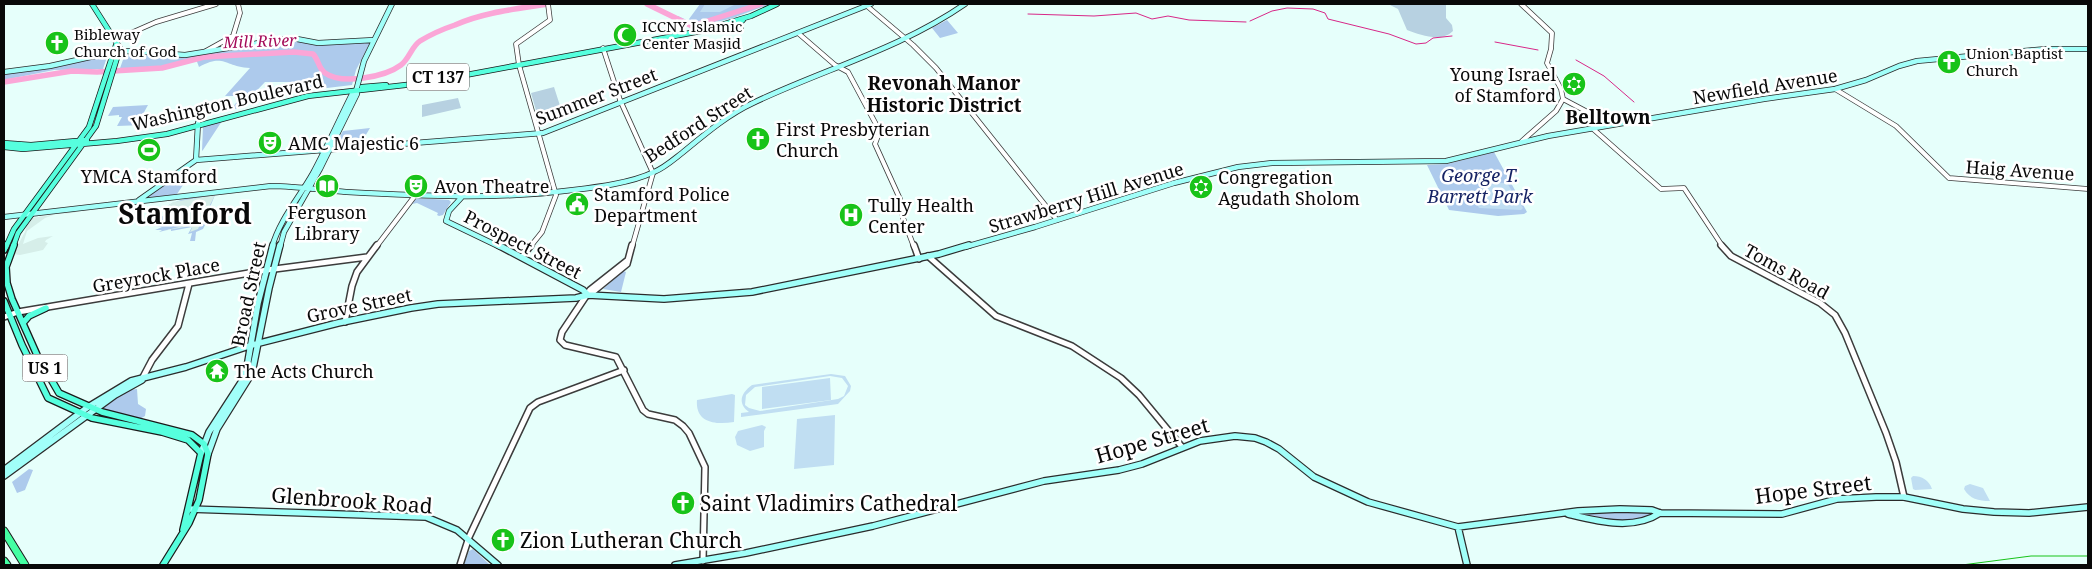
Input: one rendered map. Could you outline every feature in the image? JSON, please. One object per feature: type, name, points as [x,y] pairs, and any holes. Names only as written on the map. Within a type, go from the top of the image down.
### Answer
[{"type":"highway","points":[[4,531],[25,565]]},
{"type":"highway","points":[[4,561],[7,565]]},
{"type":"main road","name":"US 1","points":[[4,250],[10,236],[24,215],[81,142],[96,126],[120,48],[92,4]]},
{"type":"main road","name":"Broad Street","points":[[204,444],[242,381],[249,361],[258,303],[276,233],[328,150],[357,94],[360,74],[392,4]]},
{"type":"main road","points":[[705,30],[730,25],[741,29],[740,22],[766,11],[775,4]]},
{"type":"main road","name":"Washington Boulevard","points":[[4,145],[23,149],[81,142],[147,138],[308,96],[357,87],[396,87],[705,30],[751,16],[775,4]]},
{"type":"main road","name":"Washington Boulevard","points":[[676,35],[742,16],[775,4]]},
{"type":"main road","name":"Bedford Street","points":[[454,200],[461,198],[555,193],[584,189],[653,173],[748,105],[841,68],[906,38],[942,20],[965,4]]},
{"type":"main road","name":"Summer Street","points":[[196,160],[539,133],[621,103],[869,5]]},
{"type":"main road","points":[[4,72],[50,66],[83,58],[118,53],[140,52],[176,55],[284,39],[297,39],[318,43],[374,40]]},
{"type":"main road","name":"US 1","points":[[116,41],[89,127],[81,142],[16,238],[6,267],[8,290],[37,355],[59,392],[91,408],[192,435],[204,444]]},
{"type":"main road","name":"Newfield Avenue","points":[[1446,161],[1522,141],[1592,128],[1835,89],[1866,80],[1898,66],[1917,62],[2046,49],[2088,49]]},
{"type":"main road","points":[[135,202],[196,160],[198,124]]},
{"type":"main road","name":"Strawberry Hill Avenue","points":[[588,295],[664,299],[752,292],[919,259],[1057,220],[1141,192],[1250,165],[1272,163],[1446,161]]},
{"type":"main road","points":[[4,217],[268,189],[305,189],[454,200]]},
{"type":"main road","name":"Broad Street","points":[[205,454],[217,429],[249,379],[284,232],[305,189]]},
{"type":"main road","name":"Prospect Street","points":[[454,200],[446,219],[464,230],[522,257],[583,290],[588,295]]},
{"type":"main road","name":"Grove Street","points":[[4,476],[91,408],[142,380],[252,345],[345,322],[425,306],[576,298],[588,295]]},
{"type":"main road","name":"US 1","points":[[4,303],[5,315],[48,398],[83,415],[188,440],[205,454]]},
{"type":"main road","points":[[23,323],[32,315],[46,308]]},
{"type":"main road","name":"Grove Street","points":[[4,470],[83,415]]},
{"type":"main road","name":"Hope Street","points":[[675,565],[703,561],[887,522],[1040,482],[1119,470],[1142,464],[1182,448],[1221,437],[1239,436],[1255,438],[1274,446],[1314,477],[1356,497],[1383,507],[1458,527],[1601,509],[1652,510],[1660,513],[1782,514],[1797,512],[1844,498],[1904,497],[1988,512],[2029,513],[2088,507]]},
{"type":"main road","points":[[163,565],[183,531],[190,523],[196,508],[205,454],[204,444]]},
{"type":"main road","points":[[183,531],[205,454]]},
{"type":"main road","name":"Glenbrook Road","points":[[189,509],[425,517],[449,525],[469,537],[498,565]]},
{"type":"main road","name":"Hope Street","points":[[1565,513],[1601,522],[1621,523],[1646,519],[1660,513]]},
{"type":"main road","points":[[1458,527],[1467,565]]},
{"type":"street","points":[[116,41],[156,22],[216,4]]},
{"type":"street","points":[[203,52],[231,38],[239,20],[241,10],[238,4]]},
{"type":"street","points":[[1522,4],[1552,33],[1551,49],[1547,63],[1561,89],[1563,99],[1557,111],[1529,133],[1522,141]]},
{"type":"street","points":[[869,5],[906,38],[943,76],[1057,220]]},
{"type":"street","points":[[522,257],[544,228],[555,200],[555,193],[518,64],[516,44],[550,21],[551,17],[548,6]]},
{"type":"street","points":[[798,33],[848,72],[878,126],[879,133],[875,144],[900,199],[903,218],[919,259]]},
{"type":"street","points":[[604,49],[621,103],[653,173],[628,264],[588,295],[562,332],[560,340],[565,345],[612,355],[618,359],[643,410],[648,414],[675,420],[689,433],[705,468],[703,561]]},
{"type":"street","name":"Haig Avenue","points":[[1835,89],[1896,126],[1919,150],[1938,165],[1949,178],[2088,189]]},
{"type":"street","points":[[1563,99],[1612,125]]},
{"type":"street","name":"Toms Road","points":[[1592,128],[1662,189],[1684,188],[1720,244],[1731,256],[1816,300],[1835,315],[1845,333],[1886,433],[1896,462],[1904,497]]},
{"type":"street","points":[[345,322],[353,281],[366,257],[414,197]]},
{"type":"street","points":[[928,256],[996,316],[1072,346],[1121,378],[1139,395],[1182,448]]},
{"type":"street","name":"Greyrock Place","points":[[5,315],[267,270],[366,257]]},
{"type":"street","points":[[142,380],[145,371],[176,330],[182,318],[189,284]]},
{"type":"street","points":[[460,565],[469,537],[530,408],[538,402],[624,370]]},
{"type":"green space","points":[[700,4],[770,4],[733,18],[693,28],[673,19],[678,16],[693,23],[689,19]]},
{"type":"green space","points":[[947,20],[958,33],[940,38],[932,28]]},
{"type":"green space","points":[[288,40],[370,43],[356,70],[352,85],[310,90],[309,84],[304,82],[265,82],[240,108],[230,110],[242,96],[225,96],[250,68],[220,61],[214,61],[199,67],[196,59],[162,68],[119,71],[124,57],[130,55],[181,56]]},
{"type":"green space","points":[[107,57],[103,69],[54,70],[4,80],[4,74]]},
{"type":"green space","points":[[148,105],[142,116],[148,115],[143,125],[117,126],[122,117],[119,117],[119,115],[108,116],[113,107]]},
{"type":"green space","points":[[222,121],[203,150],[202,151],[203,126]]},
{"type":"green space","points":[[370,128],[364,138],[338,140],[343,131]]},
{"type":"green space","name":"George T. Barrett Park","points":[[1494,152],[1527,212],[1524,214],[1498,216],[1449,210],[1427,165],[1447,164]]},
{"type":"green space","points":[[189,168],[183,185],[177,194],[145,199]]},
{"type":"green space","points":[[215,195],[208,212],[215,211],[214,215],[210,215],[203,229],[196,232],[195,241],[190,241],[192,233],[188,234],[192,227],[159,232],[162,230],[155,230],[162,227],[155,226],[158,220],[170,210],[163,209],[169,205],[188,199]]},
{"type":"green space","points":[[417,198],[449,200],[451,202],[443,215],[439,216],[437,215],[438,213],[417,203],[412,204]]},
{"type":"green space","points":[[623,271],[626,272],[621,292],[603,289]]},
{"type":"green space","points":[[137,389],[138,404],[146,409],[145,416],[140,419],[103,410],[104,406],[119,395]]},
{"type":"green space","points":[[29,469],[33,470],[25,490],[17,493],[12,482]]},
{"type":"green space","points":[[1617,511],[1653,513],[1646,517],[1627,520],[1597,518],[1579,514]]},
{"type":"green space","points":[[473,549],[490,565],[464,565],[469,551]]},
{"type":"shaded area","points":[[705,4],[736,4],[720,12],[700,12]]},
{"type":"shaded area","points":[[1388,4],[1450,4],[1446,5],[1446,18],[1452,25],[1453,31],[1443,37],[1431,37],[1407,30],[1398,9]]},
{"type":"shaded area","points":[[554,87],[563,115],[539,121],[531,93]]},
{"type":"shaded area","points":[[458,98],[461,108],[422,117],[422,105]]},
{"type":"shaded area","points":[[1497,183],[1507,183],[1523,208],[1521,210],[1479,208],[1476,198],[1479,191]]},
{"type":"shaded area","points":[[215,195],[207,211],[215,211],[214,215],[204,215],[198,229],[190,232],[192,228],[190,226],[163,231],[183,226],[184,224],[170,226],[163,222],[167,214],[176,208],[173,206],[169,209],[163,209],[173,202]]},
{"type":"shaded area","points":[[55,214],[45,218],[27,231],[23,244],[38,238],[53,236],[46,240],[45,242],[48,243],[43,250],[20,255],[13,254],[25,232],[27,224],[32,218]]},
{"type":"shaded area","points":[[831,374],[845,376],[851,386],[850,391],[838,404],[741,417],[741,413],[749,412],[743,405],[742,398],[745,391],[752,385]],"holes":[[[830,376],[842,378],[848,386],[844,396],[838,399],[760,411],[745,405],[746,395],[755,387]]]},
{"type":"shaded area","points":[[830,378],[831,400],[762,409],[762,387]]},
{"type":"shaded area","points":[[735,395],[734,422],[720,423],[708,421],[699,414],[697,400]]},
{"type":"shaded area","points":[[835,415],[834,465],[794,469],[797,419]]},
{"type":"shaded area","points":[[762,425],[766,427],[764,431],[764,447],[750,451],[737,445],[735,437],[738,431]]},
{"type":"shaded area","points":[[1913,476],[1925,479],[1932,489],[1913,489],[1911,478]]},
{"type":"shaded area","points":[[1970,484],[1983,488],[1990,501],[1978,500],[1969,495],[1964,489],[1965,486]]},
{"type":"waterway","name":"Mill River","points":[[4,82],[72,71],[97,72],[162,68],[204,57],[294,52],[313,54],[323,71],[332,77],[363,78],[385,73],[401,65],[417,43],[446,28],[489,14],[548,4]]},
{"type":"waterway","name":"Mill River","points":[[647,4],[692,26],[761,4]]},
{"type":"waterway","points":[[1250,21],[1272,11],[1287,8],[1313,9],[1325,13],[1328,19],[1389,34],[1416,44],[1426,43],[1433,38],[1452,36]]},
{"type":"waterway","points":[[1028,14],[1094,16],[1136,13],[1152,19],[1168,16],[1189,20],[1246,22]]},
{"type":"waterway","points":[[1495,42],[1538,50]]},
{"type":"waterway","points":[[1576,60],[1604,76],[1634,102]]},
{"type":"railway","points":[[1962,565],[2031,556],[2088,556]]},
{"type":"place","name":"ICCNY Islamic Center Masjid","points":[[625,35]]},
{"type":"place","name":"Bibleway Church of God","points":[[57,43]]},
{"type":"place","name":"Union Baptist Church","points":[[1949,62]]},
{"type":"place","name":"Young Israel of Stamford","points":[[1574,84]]},
{"type":"place","name":"First Presbyterian Church","points":[[758,139]]},
{"type":"place","name":"AMC Majestic 6","points":[[270,143]]},
{"type":"place","name":"YMCA Stamford","points":[[149,150]]},
{"type":"place","name":"Ferguson Library","points":[[327,186]]},
{"type":"place","name":"Avon Theatre","points":[[416,186]]},
{"type":"place","name":"Congregation Agudath Sholom","points":[[1201,187]]},
{"type":"place","name":"Stamford Police Department","points":[[577,204]]},
{"type":"place","name":"Tully Health Center","points":[[851,215]]},
{"type":"place","name":"The Acts Church","points":[[217,371]]},
{"type":"place","name":"Saint Vladimirs Cathedral","points":[[683,503]]},
{"type":"place","name":"Zion Lutheran Church","points":[[503,540]]},
{"type":"district","name":"Revonah Manor Historic District","points":[[944,94]]},
{"type":"district","name":"Belltown","points":[[1608,117]]},
{"type":"district","name":"Stamford","points":[[185,213]]}]
